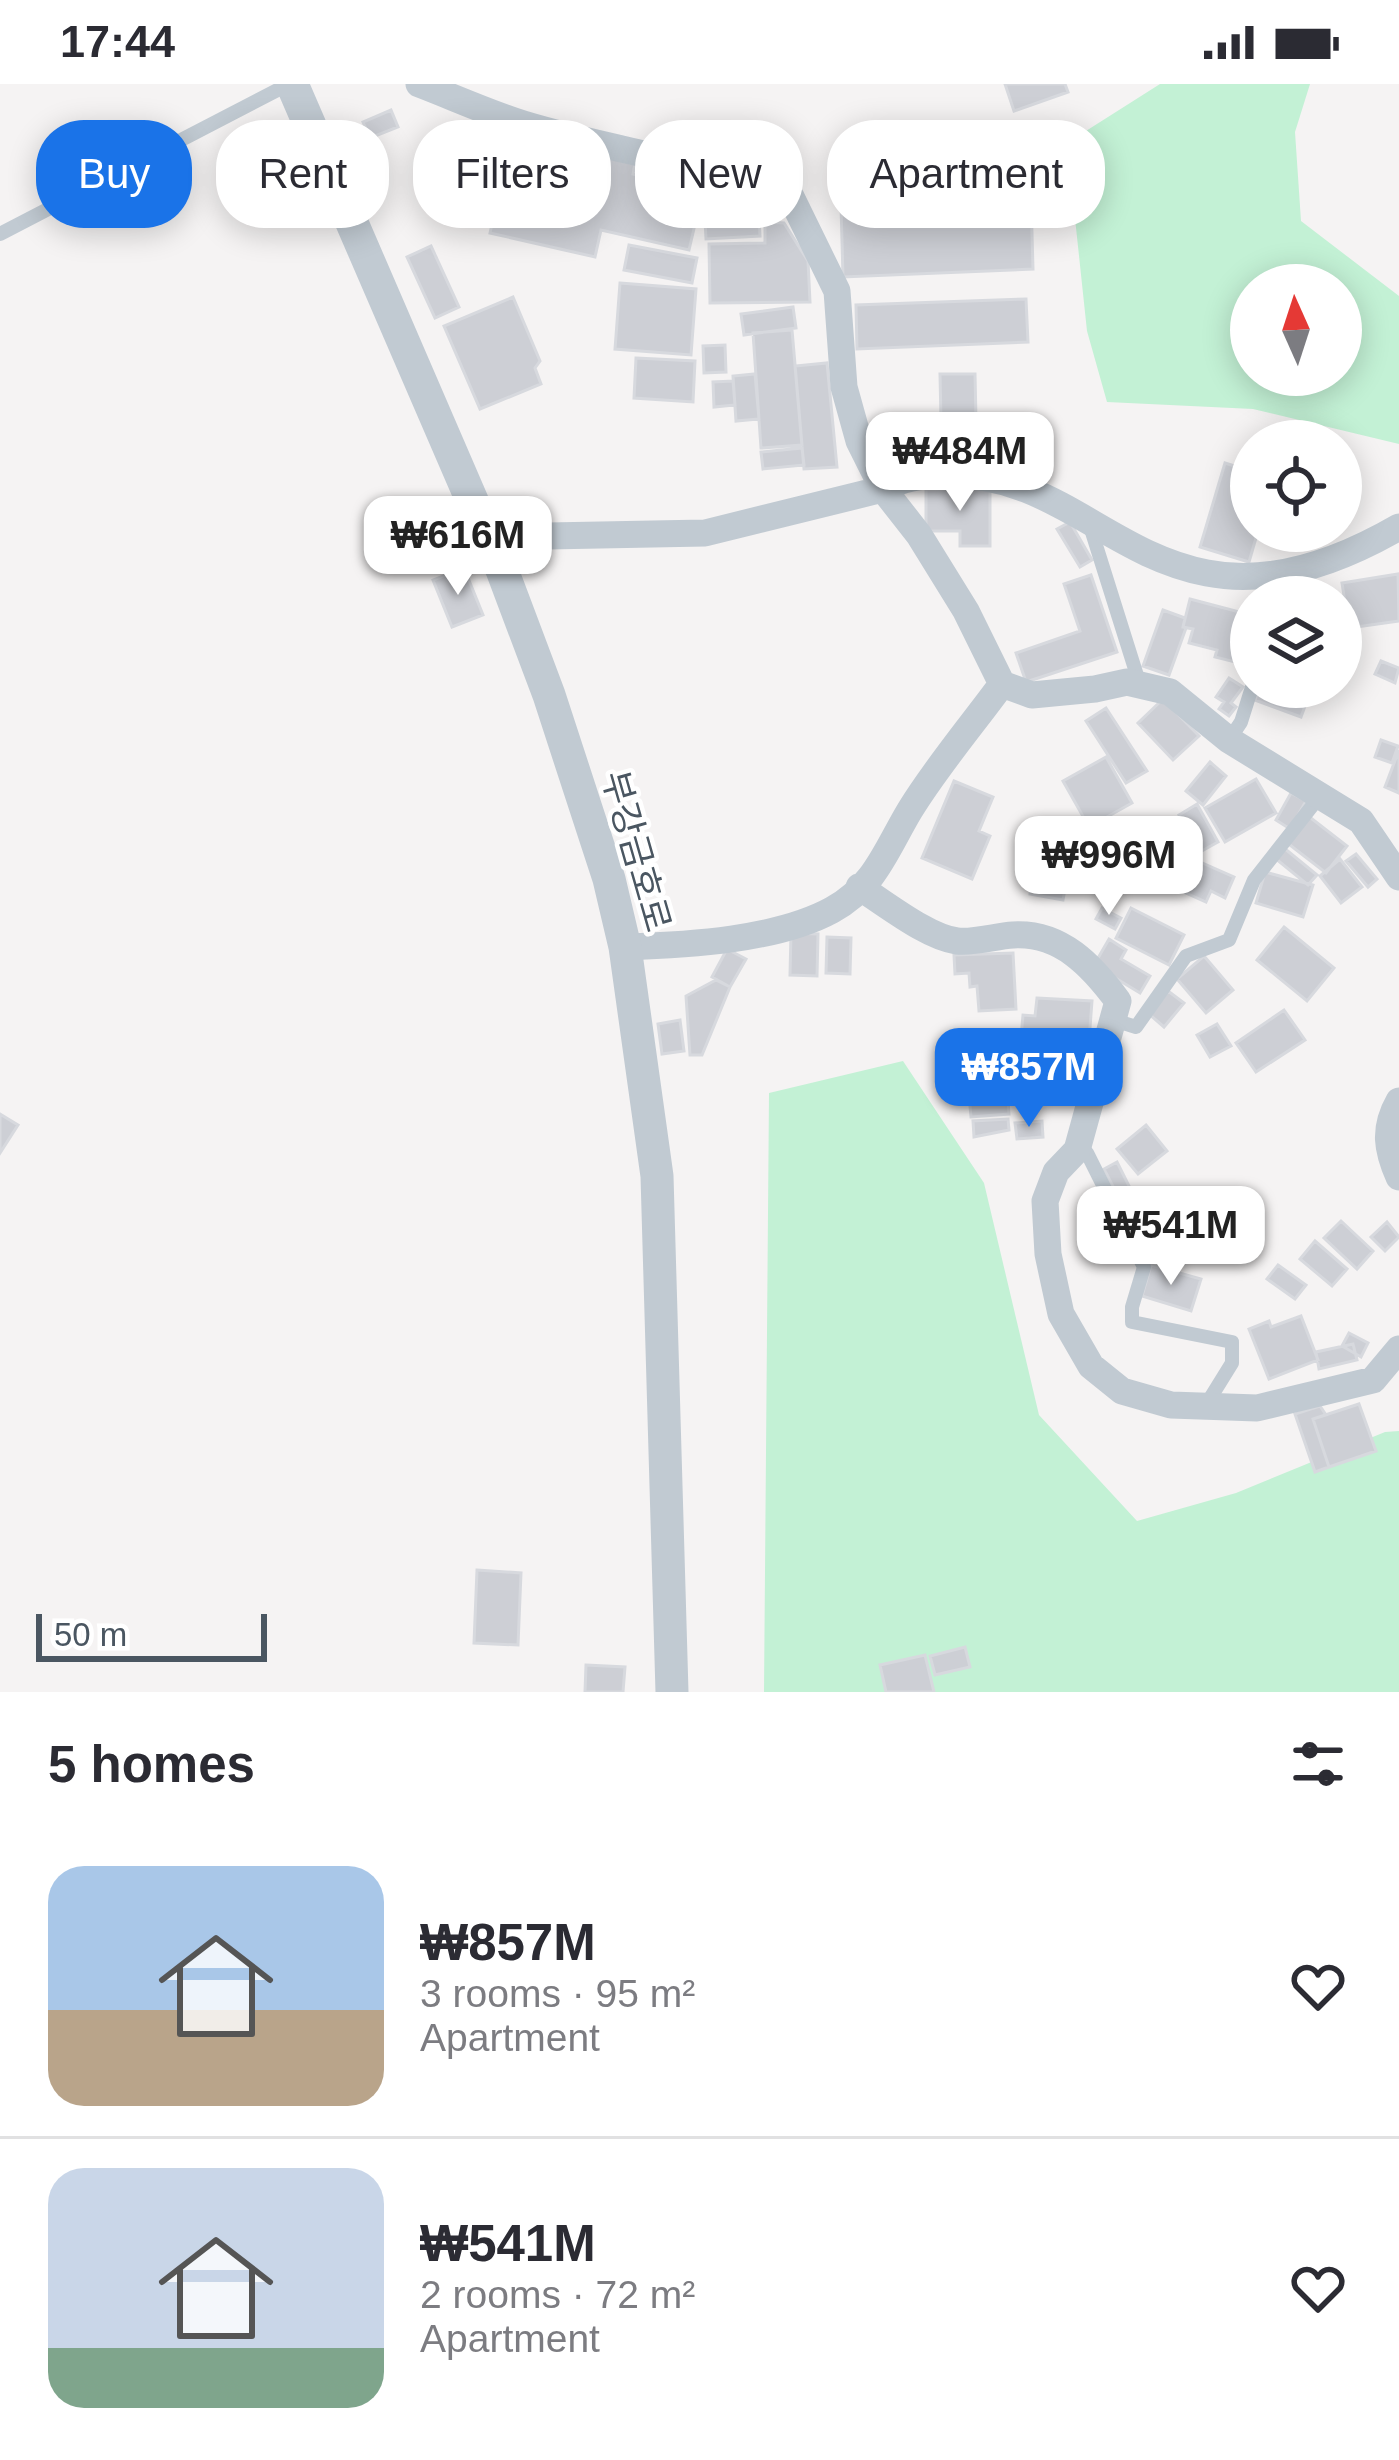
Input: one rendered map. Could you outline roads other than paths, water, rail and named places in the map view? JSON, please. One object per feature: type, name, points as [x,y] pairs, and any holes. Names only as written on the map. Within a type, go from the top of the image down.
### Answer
[{"type":"street","name":"부강금호로","points":[[291,84],[479,517],[549,695],[609,879],[626,947],[657,1176],[672,1692]]},
{"type":"street","points":[[419,84],[522,124],[659,157],[791,197],[837,291],[844,387],[859,441],[883,489],[943,573],[1002,684],[1032,695],[1127,682],[1170,692],[1229,740],[1319,796],[1389,833],[1399,830]]},
{"type":"street","points":[[479,517],[548,536],[705,533],[883,489],[904,477],[982,477],[1019,483],[1124,544],[1230,578]]},
{"type":"street","points":[[1300,576],[1399,527]]},
{"type":"street","points":[[626,947],[670,946],[773,930],[834,909],[880,869],[910,811],[1002,684]]},
{"type":"street","points":[[1361,821],[1399,878]]},
{"type":"street","points":[[860,887],[917,924],[956,941],[1019,934],[1047,938],[1089,962],[1118,1000],[1077,1150],[1056,1172],[1045,1201],[1048,1254],[1060,1314],[1091,1366],[1122,1391],[1172,1405],[1257,1408],[1372,1380],[1399,1349]]},
{"type":"street","points":[[1399,1102],[1390,1116],[1387,1148],[1399,1178]]},
{"type":"lane","points":[[0,234],[291,84]]},
{"type":"lane","points":[[1088,521],[1139,685]]},
{"type":"lane","points":[[1229,740],[1245,708]]},
{"type":"lane","points":[[1114,1020],[1136,1028],[1186,956],[1229,940],[1254,880],[1319,796]]},
{"type":"lane","points":[[1077,1150],[1087,1153],[1144,1267],[1132,1322],[1232,1342],[1232,1364],[1206,1405]]}]
